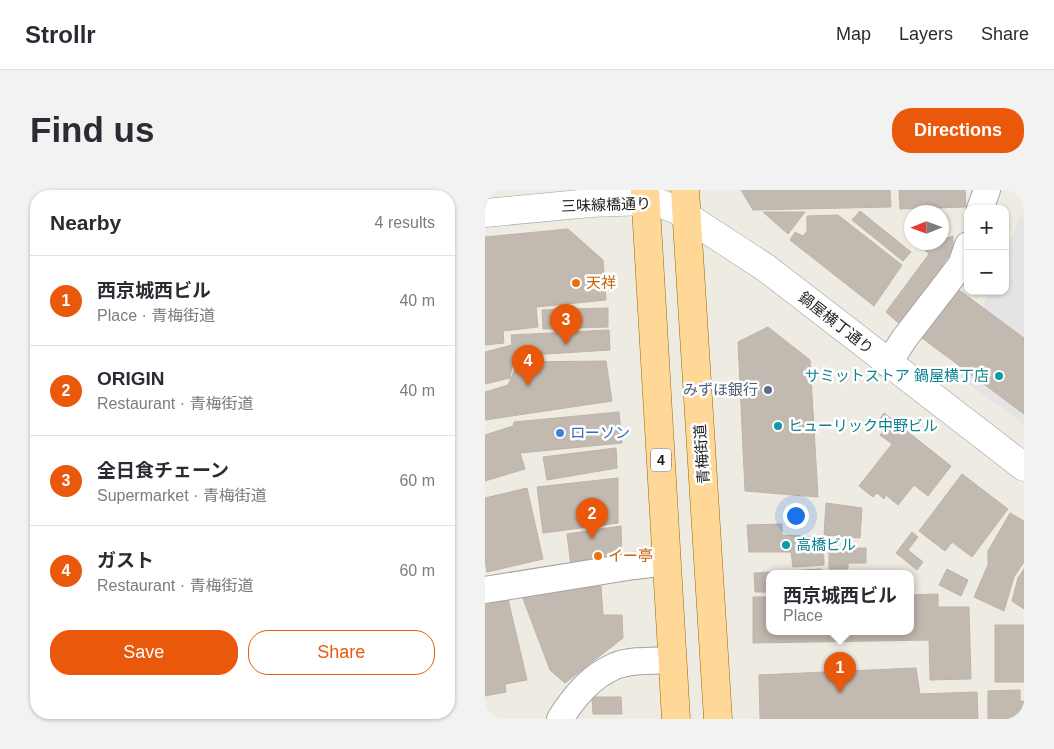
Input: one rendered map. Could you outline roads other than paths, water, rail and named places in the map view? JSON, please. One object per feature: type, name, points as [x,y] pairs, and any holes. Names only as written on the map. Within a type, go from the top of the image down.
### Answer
[{"type":"main road","name":"4","points":[[666,200],[667,562],[676,719]]},
{"type":"main road","name":"青梅街道","points":[[666,200],[718,719]]},
{"type":"street","points":[[981,205],[987,190]]},
{"type":"street","name":"三味線橋通り","points":[[485,213],[666,200]]},
{"type":"street","name":"鍋屋横丁通り","points":[[666,200],[766,268],[1024,468]]},
{"type":"street","points":[[888,364],[904,339],[961,265],[966,250]]},
{"type":"street","points":[[485,590],[667,562]]},
{"type":"street","points":[[559,719],[587,683],[616,666],[640,661],[673,660]]},
{"type":"place","name":"天祥","points":[[576,283]]},
{"type":"place","name":"全日食チェーン","points":[[566,345]]},
{"type":"place","name":"サミットストア 鍋屋横丁店","points":[[999,376]]},
{"type":"place","name":"ガスト","points":[[528,386]]},
{"type":"place","name":"みずほ銀行","points":[[768,390]]},
{"type":"place","name":"ヒューリック中野ビル","points":[[778,426]]},
{"type":"place","name":"ローソン","points":[[560,433]]},
{"type":"place","name":"ORIGIN","points":[[592,539]]},
{"type":"place","name":"高橋ビル","points":[[786,545]]},
{"type":"place","name":"イー亭","points":[[598,556]]},
{"type":"place","name":"西京城西ビル","points":[[840,693]]}]
